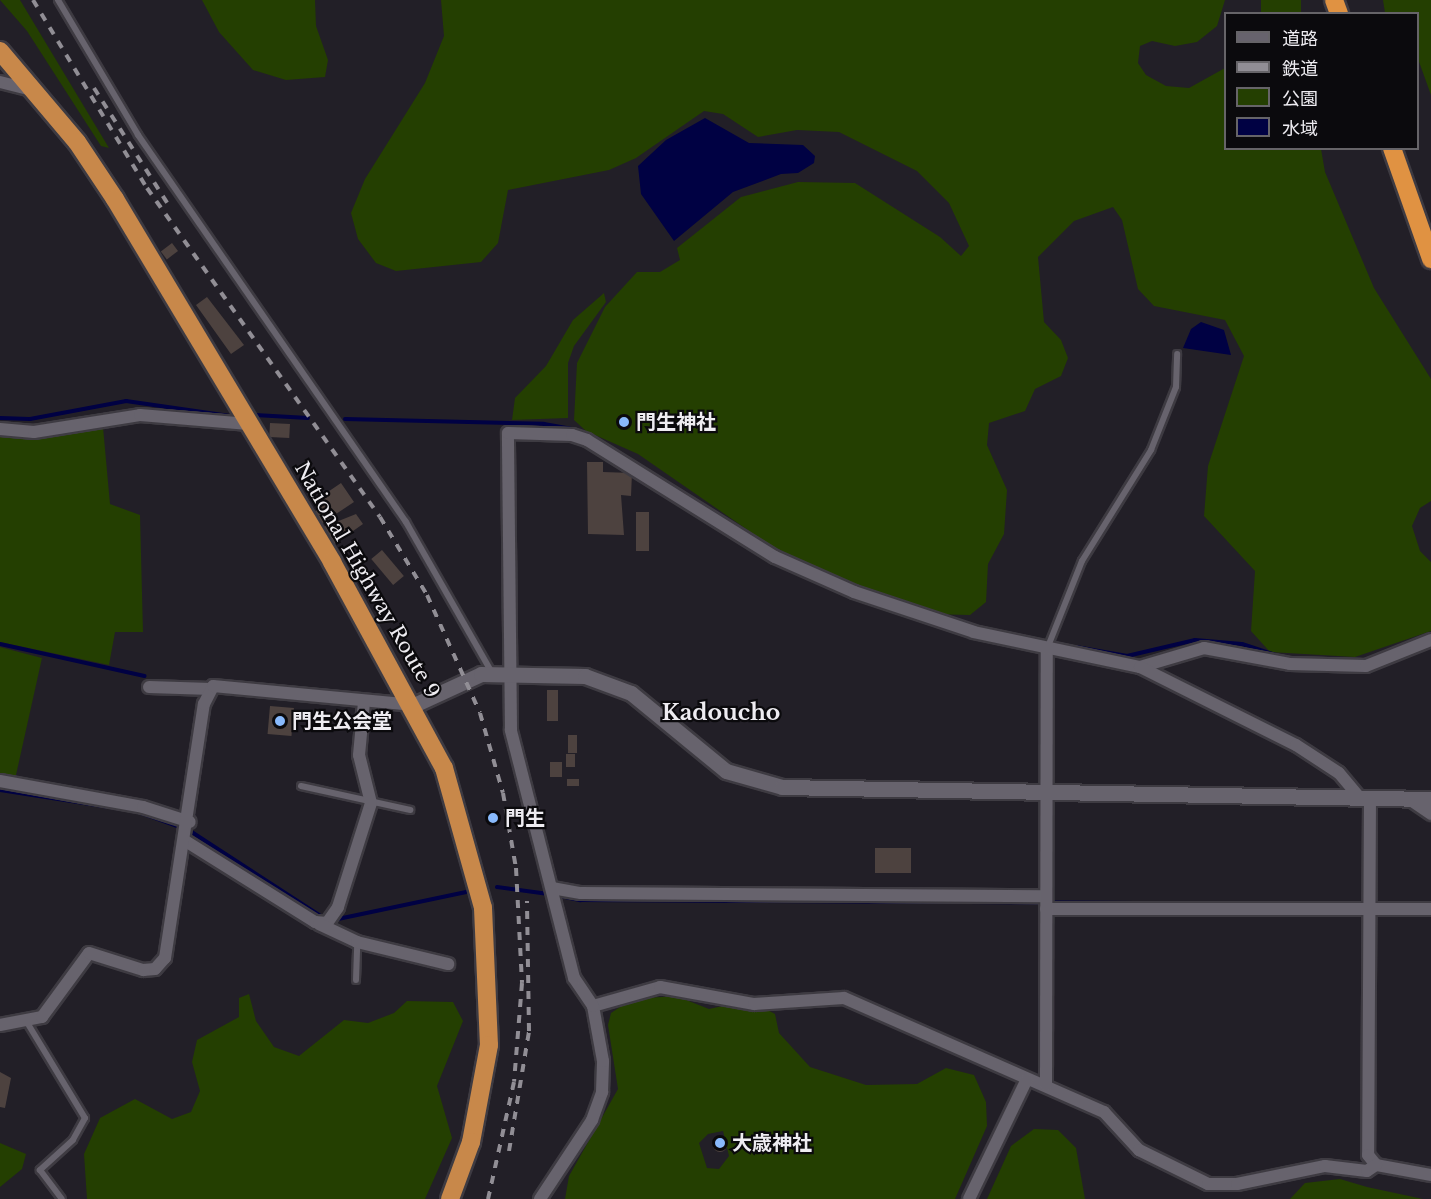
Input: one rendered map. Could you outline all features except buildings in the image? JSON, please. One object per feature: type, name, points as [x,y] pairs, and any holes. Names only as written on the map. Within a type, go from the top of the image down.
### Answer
[{"type":"highway","name":"National Highway Route 9","points":[[0,51],[35,91],[115,199],[414,705],[444,768],[465,831],[486,939],[489,1045],[471,1142],[450,1199]]},
{"type":"highway","points":[[1393,150],[1431,259]]},
{"type":"street","points":[[0,82],[35,91]]},
{"type":"street","points":[[0,429],[34,432],[140,415],[249,424]]},
{"type":"street","points":[[540,1199],[592,1120],[602,1092],[602,1044],[593,1006],[574,978],[514,746],[500,673],[508,433],[572,435],[587,440],[807,572],[926,618],[1048,644],[1140,668],[1296,745],[1339,773],[1365,798],[1370,909],[1368,1155],[1376,1165],[1431,1175]]},
{"type":"street","points":[[1140,668],[1204,648],[1290,664],[1366,666],[1431,640]]},
{"type":"street","points":[[1046,1085],[1046,909],[1044,896],[1048,644]]},
{"type":"street","points":[[149,687],[211,689],[222,685],[364,702],[414,705],[467,678],[500,673],[567,674],[616,686],[715,764],[766,784],[1431,799]]},
{"type":"street","points":[[0,1025],[28,1024],[42,1017],[89,953],[143,970],[155,969],[165,958],[211,689]]},
{"type":"street","points":[[319,924],[327,923],[338,907],[370,798],[359,755],[364,702]]},
{"type":"street","points":[[0,781],[143,807],[188,831],[319,924],[357,942],[448,964]]},
{"type":"street","points":[[1409,799],[1431,814]]},
{"type":"street","points":[[553,894],[1044,896]]},
{"type":"street","points":[[1046,909],[1431,909]]},
{"type":"street","points":[[593,1006],[660,987],[754,1004],[844,998],[1104,1112],[1139,1149],[1208,1184],[1237,1184],[1325,1166],[1367,1171],[1376,1165]]},
{"type":"street","points":[[969,1199],[1027,1079]]},
{"type":"lane","points":[[58,0],[138,135],[406,522],[500,673]]},
{"type":"lane","points":[[1048,644],[1101,524],[1151,450],[1176,387],[1177,354]]},
{"type":"lane","points":[[302,786],[370,798],[410,810]]},
{"type":"lane","points":[[356,980],[357,942]]},
{"type":"lane","points":[[28,1024],[85,1118],[73,1140],[40,1170],[62,1199]]},
{"type":"green space","points":[[0,0],[20,0],[109,148],[101,146],[27,31]]},
{"type":"green space","points":[[202,0],[315,0],[316,26],[328,60],[325,77],[286,80],[253,70],[219,32]]},
{"type":"green space","points":[[441,0],[1225,0],[1217,26],[1197,42],[1175,46],[1152,41],[1140,46],[1138,63],[1146,75],[1166,86],[1189,88],[1224,69],[1224,150],[1321,150],[1325,172],[1374,288],[1431,379],[1431,501],[1420,508],[1412,526],[1420,551],[1431,562],[1431,631],[1355,657],[1270,652],[1251,631],[1255,571],[1204,516],[1208,466],[1244,356],[1225,320],[1154,306],[1138,289],[1122,220],[1113,207],[1074,221],[1038,257],[1044,322],[1061,340],[1068,358],[1061,376],[1035,389],[1025,411],[989,423],[987,445],[1007,490],[1004,534],[988,564],[986,602],[970,615],[927,614],[832,576],[768,544],[638,454],[586,431],[574,420],[577,363],[605,307],[637,272],[660,272],[680,260],[677,248],[741,197],[798,182],[855,183],[940,237],[961,256],[969,246],[949,203],[917,171],[839,132],[797,130],[758,137],[723,114],[704,111],[636,158],[609,170],[508,190],[498,243],[481,262],[396,271],[376,263],[358,239],[351,213],[365,179],[425,83],[444,36]]},
{"type":"green space","points":[[1261,0],[1301,0],[1301,12],[1261,12]]},
{"type":"green space","points":[[1383,0],[1431,0],[1431,95],[1419,62],[1419,12],[1385,12]]},
{"type":"green space","points":[[604,293],[606,302],[574,346],[568,363],[568,418],[512,420],[515,398],[546,366],[573,320]]},
{"type":"green space","points":[[103,427],[110,504],[140,515],[143,632],[115,632],[109,665],[0,642],[0,434]]},
{"type":"green space","points":[[0,647],[42,658],[16,775],[10,779],[0,778]]},
{"type":"green space","points":[[249,994],[256,1021],[274,1047],[299,1056],[344,1020],[368,1023],[394,1013],[407,1001],[453,1002],[463,1021],[437,1086],[452,1138],[425,1199],[87,1199],[84,1154],[100,1118],[135,1099],[172,1119],[191,1112],[200,1091],[192,1062],[197,1040],[239,1017],[239,998]]},
{"type":"green space","points":[[676,996],[709,1009],[732,1004],[762,1007],[775,1014],[779,1033],[810,1067],[866,1085],[917,1084],[946,1068],[974,1075],[986,1102],[987,1126],[955,1199],[565,1199],[569,1176],[618,1089],[608,1025],[611,1013],[632,999]],"holes":[[[723,1131],[729,1156],[719,1169],[707,1168],[699,1143],[708,1134]]]},
{"type":"green space","points":[[1034,1129],[1058,1130],[1076,1148],[1085,1199],[987,1199],[1011,1146]]},
{"type":"green space","points":[[0,1143],[26,1154],[22,1169],[0,1187]]},
{"type":"green space","points":[[1340,1179],[1423,1199],[1290,1199],[1305,1183]]},
{"type":"water","points":[[705,118],[749,143],[803,145],[815,156],[814,163],[798,173],[781,174],[733,192],[674,241],[641,194],[638,166],[666,140]]},
{"type":"water","points":[[1201,322],[1224,330],[1231,355],[1183,348],[1191,329]]},
{"type":"water","points":[[0,785],[135,808],[186,825],[185,831],[135,813],[0,792]]},
{"type":"waterway","points":[[0,418],[30,419],[126,401],[230,416]]},
{"type":"waterway","points":[[255,415],[308,418]]},
{"type":"waterway","points":[[345,419],[544,424],[571,429]]},
{"type":"waterway","points":[[594,438],[708,508]]},
{"type":"waterway","points":[[1076,647],[1127,656],[1195,640],[1242,644],[1279,656]]},
{"type":"waterway","points":[[0,644],[144,676]]},
{"type":"waterway","points":[[187,829],[319,915]]},
{"type":"waterway","points":[[497,887],[549,894]]},
{"type":"waterway","points":[[338,919],[466,892]]},
{"type":"waterway","points":[[556,895],[580,900],[1136,903]]},
{"type":"railway","points":[[33,0],[147,188],[380,517],[427,595],[480,713],[503,793],[516,868],[522,983],[514,1082],[488,1199]]},
{"type":"railway","points":[[94,88],[168,204]]},
{"type":"railway","points":[[509,1151],[529,1031],[527,901]]},
{"type":"place","name":"門生神社","points":[[624,422]]},
{"type":"place","name":"門生公会堂","points":[[280,721]]},
{"type":"place","name":"門生","points":[[493,818]]},
{"type":"place","name":"大歳神社","points":[[720,1143]]},
{"type":"district","name":"Kadoucho","points":[[721,713]]}]
